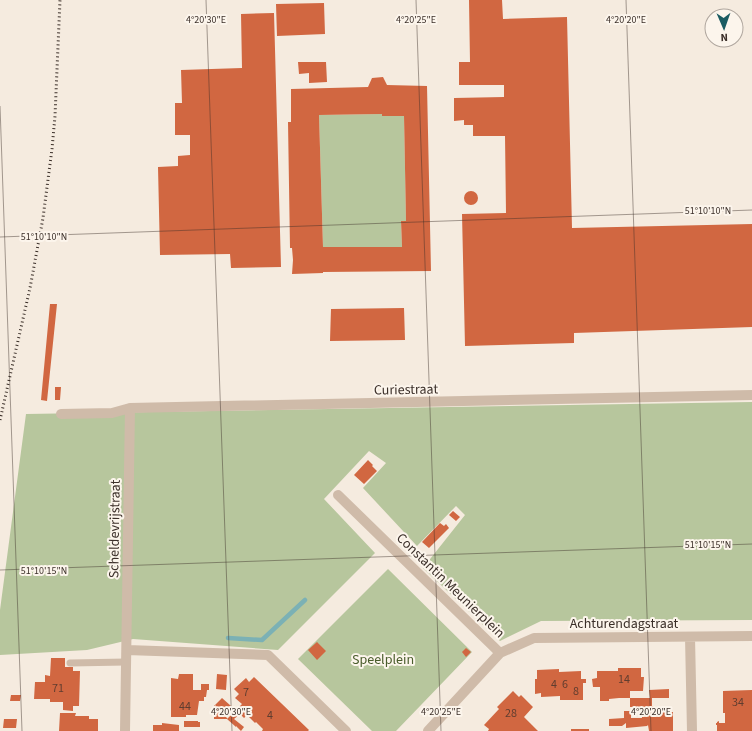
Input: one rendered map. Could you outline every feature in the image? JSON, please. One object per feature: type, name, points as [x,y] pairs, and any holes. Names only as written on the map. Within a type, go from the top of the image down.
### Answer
[{"type":"street","name":"Curiestraat","points":[[62,414],[112,413],[130,408],[752,396]]},
{"type":"street","name":"Scheldevrijstraat","points":[[125,731],[130,408]]},
{"type":"street","name":"Constantin Meunierplein","points":[[338,495],[500,653]]},
{"type":"street","name":"Achturendagstraat","points":[[500,653],[534,638],[752,636]]},
{"type":"street","points":[[690,637],[692,731]]},
{"type":"street","points":[[126,650],[268,656],[346,731]]},
{"type":"street","points":[[428,731],[500,653]]},
{"type":"lane","points":[[70,663],[126,662]]},
{"type":"green space","points":[[382,114],[382,116],[404,116],[406,221],[401,222],[402,247],[323,247],[319,115]]},
{"type":"green space","points":[[752,402],[752,620],[541,621],[500,641],[423,568],[465,515],[456,506],[417,546],[363,488],[386,463],[369,451],[324,499],[375,553],[278,650],[133,639],[87,650],[0,655],[0,610],[26,414]]},
{"type":"green space","name":"Speelplein","points":[[388,569],[472,652],[396,731],[372,731],[298,659]]},
{"type":"building","points":[[469,0],[502,0],[503,19],[567,17],[572,228],[752,224],[752,327],[574,333],[574,343],[465,346],[462,214],[506,213],[505,136],[473,136],[473,125],[464,125],[464,120],[454,121],[454,98],[504,97],[504,85],[459,85],[459,62],[470,62]]},
{"type":"building","points":[[324,3],[325,34],[277,36],[276,4]]},
{"type":"building","points":[[274,13],[281,267],[231,268],[230,254],[160,255],[158,167],[178,166],[178,156],[190,155],[190,135],[175,135],[175,103],[182,103],[181,70],[242,68],[241,14]]},
{"type":"building","points":[[298,62],[326,62],[327,82],[309,83],[309,73],[299,74]]},
{"type":"building","points":[[383,77],[387,85],[427,86],[431,271],[323,272],[292,274],[293,260],[292,248],[290,248],[288,122],[291,122],[291,89],[368,87],[372,78]],"holes":[[[382,114],[382,116],[404,116],[406,221],[401,221],[402,247],[323,247],[319,115]]]},
{"type":"building","points":[[471,191],[476,193],[478,198],[476,203],[471,205],[466,203],[464,198],[466,193]]},
{"type":"building","points":[[50,304],[57,304],[47,401],[41,400]]},
{"type":"building","points":[[404,308],[405,340],[330,341],[331,309]]},
{"type":"building","points":[[55,387],[61,387],[60,400],[55,400]]},
{"type":"building","points":[[368,460],[377,471],[364,484],[354,475]]},
{"type":"building","points":[[453,511],[460,517],[456,521],[449,515]]},
{"type":"building","points":[[440,523],[444,526],[446,524],[449,528],[429,548],[422,542]]},
{"type":"building","points":[[317,642],[326,651],[317,660],[308,650]]},
{"type":"building","points":[[466,648],[471,652],[466,657],[462,652]]},
{"type":"building","points":[[51,658],[65,658],[65,667],[73,667],[73,671],[80,671],[79,706],[73,706],[73,711],[63,710],[63,702],[50,702],[50,699],[34,699],[35,682],[45,682],[45,675],[50,676]]},
{"type":"building","points":[[618,668],[641,668],[641,677],[644,677],[643,691],[630,691],[630,698],[600,701],[600,687],[593,687],[592,679],[597,678],[597,671],[618,671]]},
{"type":"building","points":[[559,669],[559,672],[581,671],[581,679],[586,679],[586,683],[583,683],[583,700],[560,700],[560,696],[541,697],[541,693],[535,694],[535,679],[537,679],[537,670]]},
{"type":"building","points":[[179,674],[193,674],[193,690],[201,690],[201,684],[209,684],[209,690],[207,690],[204,701],[199,701],[197,715],[171,717],[171,678],[178,679]]},
{"type":"building","points":[[217,674],[227,675],[226,690],[216,689]]},
{"type":"building","points":[[254,677],[309,730],[262,731],[263,729],[247,715],[244,718],[240,714],[234,719],[244,727],[241,731],[227,719],[242,704],[235,698],[239,694],[234,689],[246,678],[249,682]]},
{"type":"building","points":[[669,689],[669,698],[652,698],[652,706],[654,706],[654,709],[669,709],[669,712],[673,712],[673,731],[649,731],[648,725],[626,728],[626,723],[622,726],[609,726],[609,719],[624,718],[624,711],[631,711],[631,718],[642,718],[641,707],[630,707],[630,698],[650,698],[649,690]]},
{"type":"building","points":[[752,690],[752,731],[717,731],[717,722],[719,721],[719,723],[725,723],[725,713],[723,713],[723,691]]},
{"type":"building","points":[[513,691],[519,697],[521,695],[533,707],[524,717],[538,731],[488,731],[489,729],[484,725],[499,709],[497,707]]},
{"type":"building","points":[[11,695],[21,695],[20,701],[10,701]]},
{"type":"building","points":[[222,698],[231,706],[223,713],[215,705]]},
{"type":"building","points":[[214,705],[228,719],[214,719]]},
{"type":"building","points":[[60,713],[76,713],[75,716],[89,716],[89,719],[98,719],[98,731],[59,731]]},
{"type":"building","points":[[4,719],[17,719],[16,728],[3,728]]},
{"type":"building","points":[[184,721],[198,721],[200,722],[200,727],[184,727]]},
{"type":"building","points":[[162,723],[179,725],[179,731],[153,731],[153,725],[162,725]]},
{"type":"building","points":[[571,729],[589,729],[589,731],[571,731]]},
{"type":"waterway","points":[[228,638],[262,640],[305,600]]},
{"type":"railway","points":[[0,420],[30,288],[43,218],[55,116],[60,0]]}]
